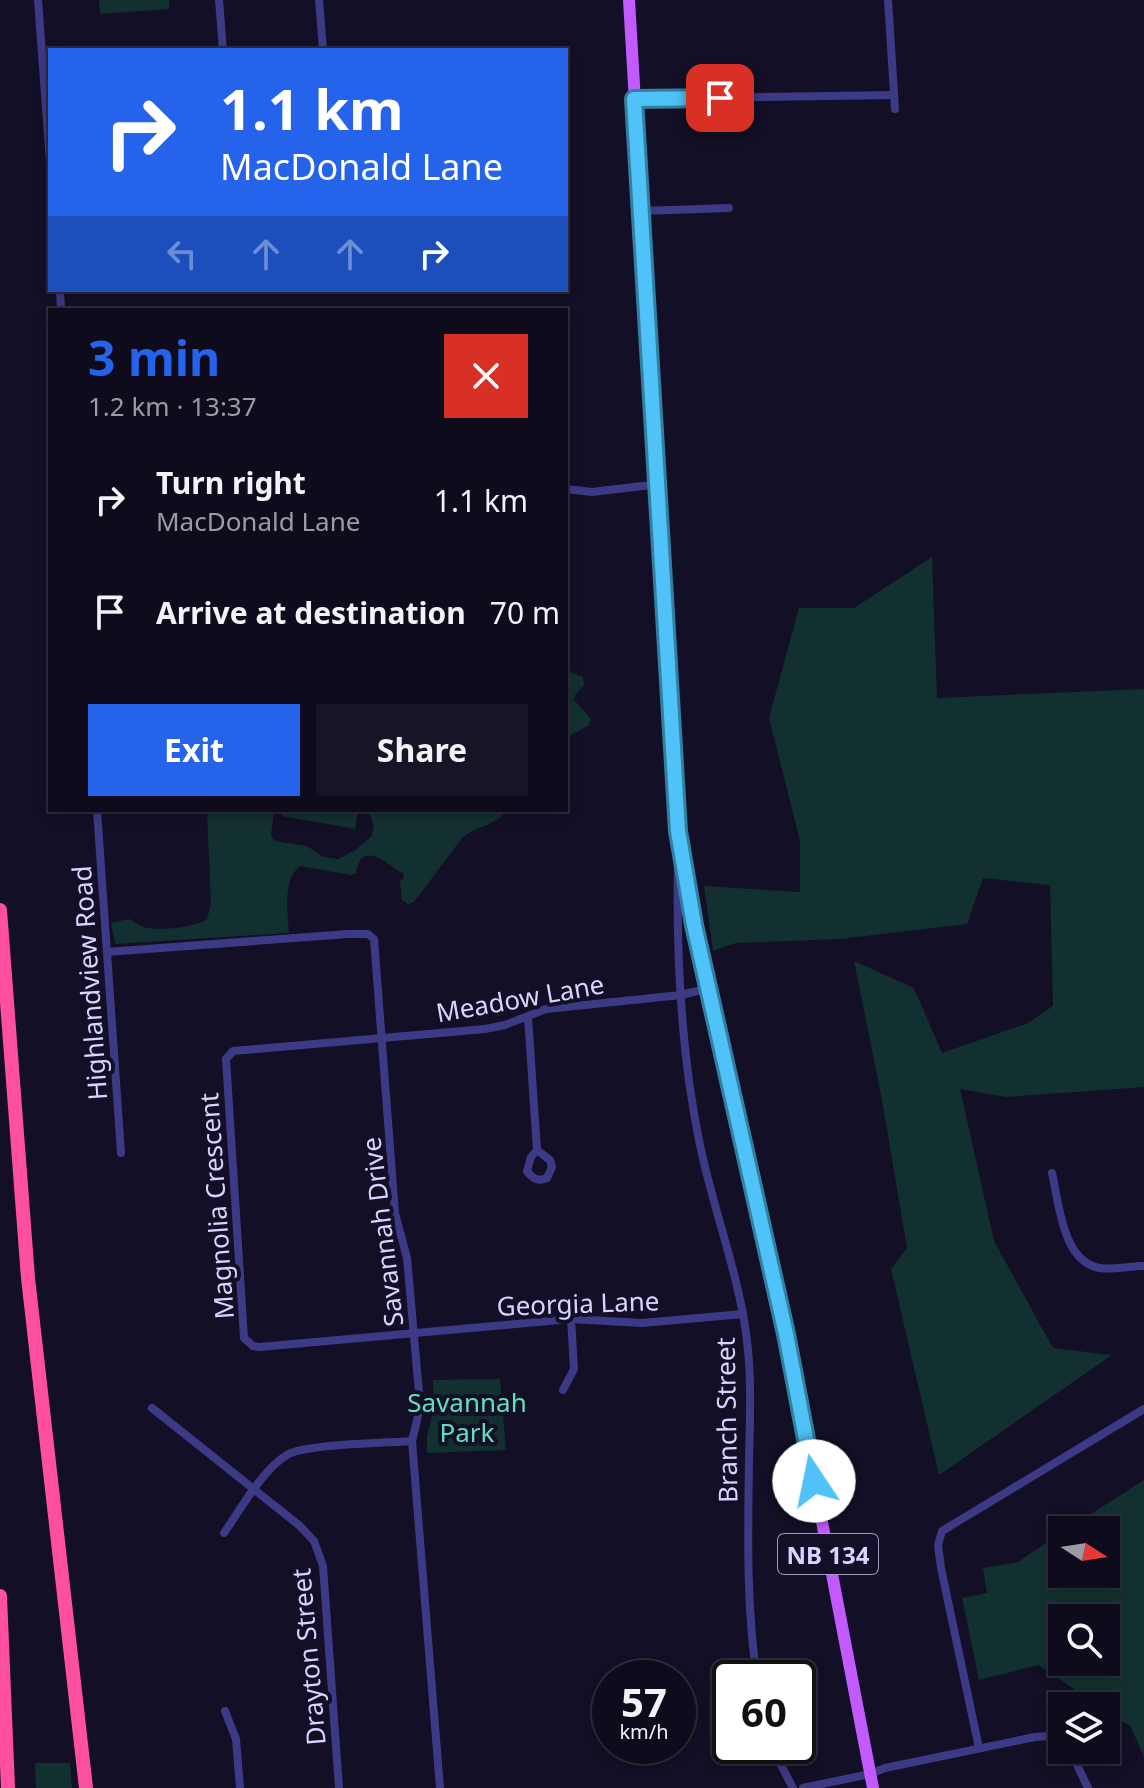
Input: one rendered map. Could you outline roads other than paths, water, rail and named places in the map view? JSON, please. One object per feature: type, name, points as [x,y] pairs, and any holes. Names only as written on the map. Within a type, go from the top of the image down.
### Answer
[{"type":"highway","points":[[0,910],[28,1278],[86,1788]]},
{"type":"highway","points":[[0,1596],[8,1788]]},
{"type":"main road","name":"NB 134","points":[[629,0],[678,831],[694,925],[786,1334],[873,1788]]},
{"type":"street","points":[[38,0],[48,129]]},
{"type":"street","points":[[219,0],[223,48]]},
{"type":"street","points":[[319,0],[323,48]]},
{"type":"street","points":[[888,0],[895,109]]},
{"type":"street","points":[[634,99],[894,95]]},
{"type":"street","points":[[641,211],[729,208]]},
{"type":"street","points":[[568,489],[592,492],[659,484]]},
{"type":"street","name":"Highlandview Road","points":[[97,812],[121,1153]]},
{"type":"street","name":"Branch Street","points":[[678,831],[677,911],[681,995],[692,1098],[700,1145],[743,1314],[750,1385],[747,1561],[754,1660]]},
{"type":"street","name":"Savannah Drive","points":[[107,952],[368,934],[376,945],[395,1213],[407,1258],[419,1392],[418,1416],[412,1441],[440,1788]]},
{"type":"street","name":"Meadow Lane","points":[[383,1037],[485,1029],[546,1009],[681,995],[710,988]]},
{"type":"street","points":[[528,1017],[537,1150]]},
{"type":"street","name":"Magnolia Crescent","points":[[383,1037],[233,1051],[228,1054],[244,1338],[253,1346],[260,1347],[414,1332]]},
{"type":"street","points":[[1052,1173],[1067,1235],[1076,1255],[1098,1268],[1144,1266]]},
{"type":"street","name":"Georgia Lane","points":[[414,1332],[571,1319],[642,1323],[743,1314]]},
{"type":"street","points":[[563,1390],[574,1369],[571,1319]]},
{"type":"street","name":"Drayton Street","points":[[152,1408],[310,1536],[322,1559],[339,1788]]},
{"type":"street","points":[[979,1748],[941,1568],[938,1545],[942,1531],[1144,1409]]},
{"type":"street","points":[[224,1533],[276,1462],[292,1452],[412,1441]]},
{"type":"street","points":[[225,1711],[236,1739],[240,1788]]},
{"type":"street","points":[[803,1788],[979,1748],[1048,1736]]},
{"type":"street","points":[[780,1764],[793,1788]]},
{"type":"street","points":[[1077,1764],[1088,1788]]},
{"type":"park label","name":"Savannah Park","points":[[467,1417]]}]
